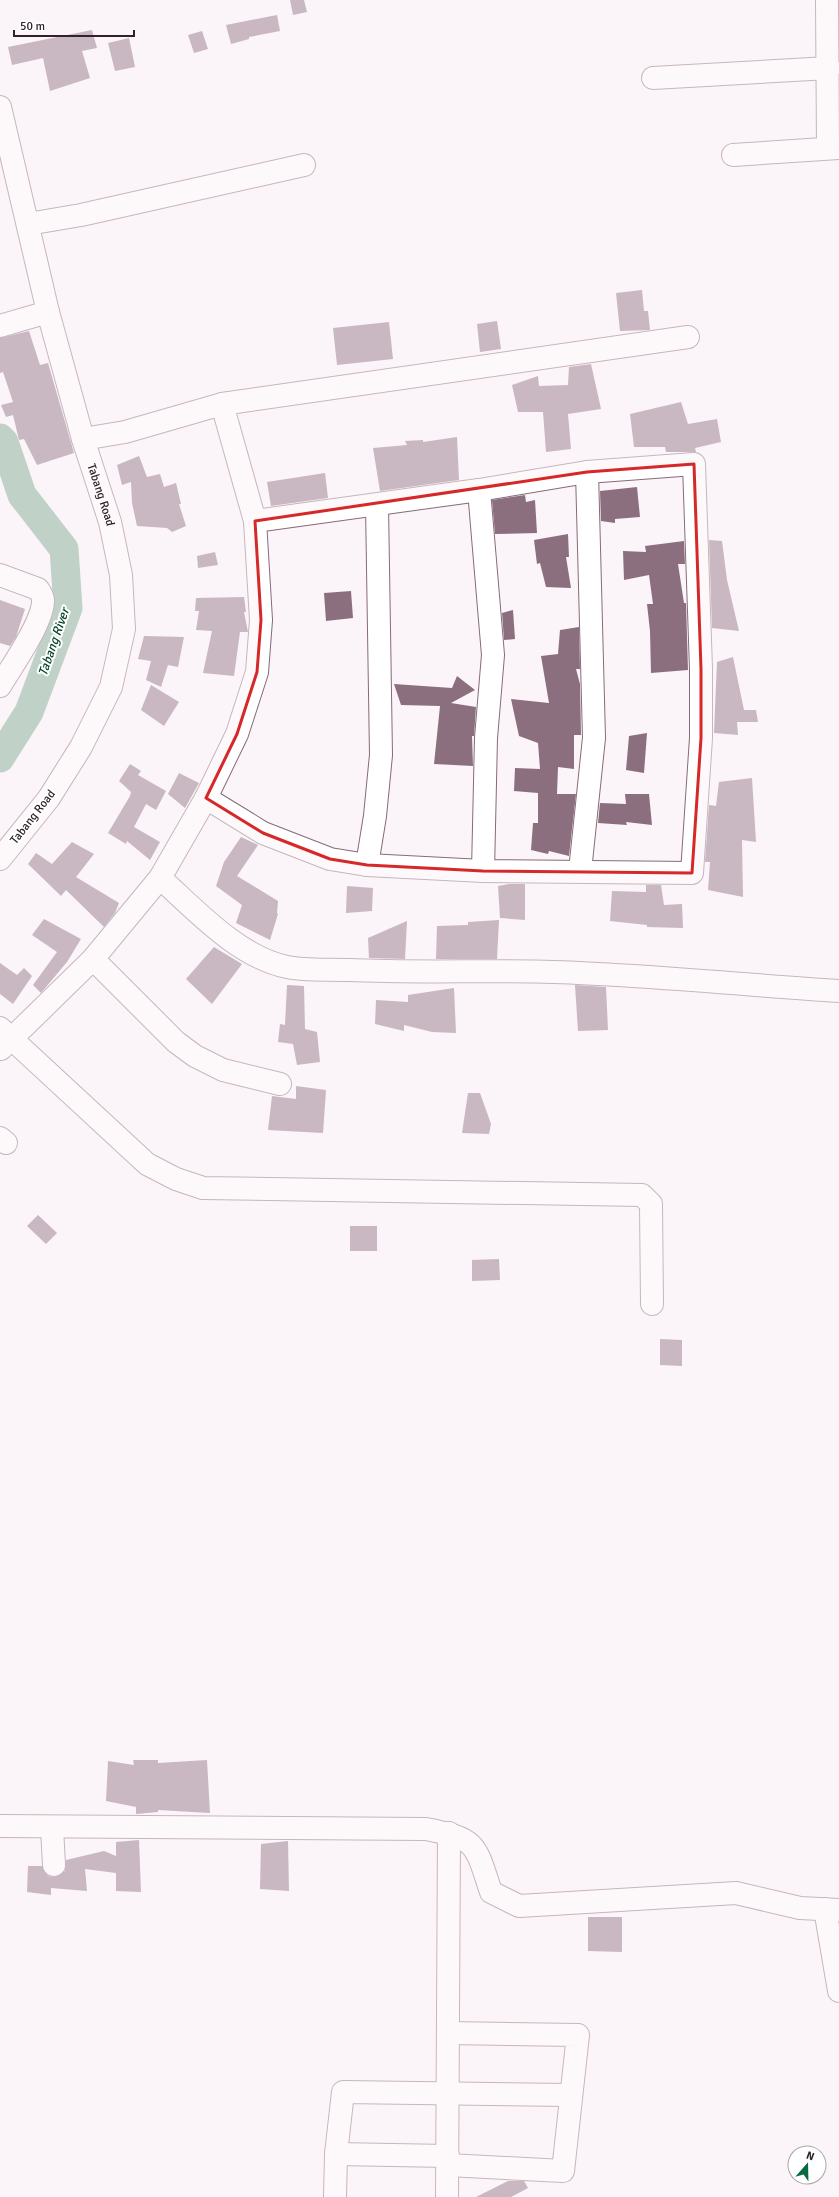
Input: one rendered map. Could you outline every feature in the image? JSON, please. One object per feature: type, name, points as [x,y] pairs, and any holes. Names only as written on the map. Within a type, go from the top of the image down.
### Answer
[{"type":"street","points":[[734,155],[834,148],[833,95],[829,68],[834,33],[827,0]]},
{"type":"street","points":[[653,78],[829,68]]},
{"type":"street","name":"Tabang Road","points":[[0,107],[48,312],[83,439],[110,522],[121,575],[124,629],[111,687],[81,747],[49,798],[0,859]]},
{"type":"street","points":[[28,224],[81,216],[304,165]]},
{"type":"street","points":[[0,326],[48,312]]},
{"type":"street","points":[[83,439],[125,432],[222,404],[688,337]]},
{"type":"street","points":[[222,404],[255,521],[261,620],[257,672],[237,734],[206,798],[160,878],[93,959],[4,1039],[147,1164],[176,1179],[203,1188],[642,1195],[652,1204],[652,1304]]},
{"type":"street","points":[[206,798],[263,833],[330,859],[367,865],[483,870],[692,873],[701,738],[701,669],[694,464],[587,472],[479,490],[255,521]]},
{"type":"street","points":[[580,871],[594,738],[587,472]]},
{"type":"street","points":[[479,490],[493,655],[486,738],[483,870]]},
{"type":"street","points":[[367,865],[375,816],[381,755],[377,505]]},
{"type":"street","points":[[0,575],[38,588],[43,598],[42,611],[36,625],[0,686]]},
{"type":"street","points":[[160,878],[237,945],[260,957],[287,967],[406,973],[554,972],[698,980],[762,987],[839,991]]},
{"type":"street","points":[[93,959],[176,1042],[195,1056],[223,1070],[280,1084]]},
{"type":"street","points":[[0,1826],[52,1828],[426,1828],[463,1838],[472,1845],[479,1855],[491,1892],[519,1906],[736,1893],[800,1908],[832,1909],[839,1991]]},
{"type":"street","points":[[52,1828],[54,1865]]},
{"type":"street","points":[[447,2197],[449,1833]]},
{"type":"street","points":[[336,2154],[448,2161],[563,2171],[570,2095],[578,2035],[448,2033]]},
{"type":"street","points":[[334,2197],[336,2154],[343,2092],[570,2095]]},
{"type":"highlighted area","points":[[694,464],[701,669],[701,738],[692,873],[483,871],[367,865],[330,859],[263,833],[206,798],[237,734],[257,672],[261,620],[255,521],[587,472]]},
{"type":"building","points":[[290,0],[304,0],[307,12],[293,15]]},
{"type":"building","points":[[277,15],[280,31],[249,37],[249,39],[231,44],[226,25]]},
{"type":"building","points":[[92,30],[97,48],[82,51],[90,78],[50,91],[43,58],[12,65],[8,47]]},
{"type":"building","points":[[202,31],[208,49],[194,53],[188,35]]},
{"type":"building","points":[[129,38],[135,67],[115,71],[108,43]]},
{"type":"building","points":[[642,290],[644,311],[648,311],[650,330],[620,331],[616,293]]},
{"type":"building","points":[[497,321],[501,349],[480,352],[477,324]]},
{"type":"building","points":[[389,322],[393,359],[337,365],[333,328]]},
{"type":"building","points":[[29,331],[40,365],[48,363],[74,453],[37,465],[24,439],[19,440],[13,415],[6,417],[1,405],[13,402],[3,372],[0,373],[0,338]]},
{"type":"building","points":[[591,364],[601,409],[568,414],[571,449],[546,452],[543,412],[518,412],[512,385],[538,376],[539,386],[568,385],[569,367]]},
{"type":"building","points":[[681,402],[688,424],[717,419],[721,442],[695,448],[696,452],[666,452],[665,447],[634,447],[630,414]]},
{"type":"building","points":[[457,437],[459,480],[380,491],[373,448],[407,445],[405,441],[423,440],[423,442]]},
{"type":"building","points":[[139,456],[147,477],[160,474],[164,487],[176,483],[181,504],[179,504],[186,526],[172,532],[167,528],[137,526],[132,503],[131,482],[122,485],[117,465]]},
{"type":"building","points":[[325,473],[328,498],[271,506],[267,482]]},
{"type":"building","points":[[637,487],[640,517],[615,519],[615,523],[601,521],[600,491]]},
{"type":"building","points":[[525,495],[526,502],[535,500],[537,533],[495,534],[492,500]]},
{"type":"building","points":[[568,534],[569,557],[566,557],[571,588],[546,587],[540,563],[537,564],[534,540]]},
{"type":"building","points":[[709,540],[722,541],[727,580],[739,631],[712,628]]},
{"type":"building","points":[[684,541],[685,564],[678,564],[684,603],[686,603],[688,670],[651,673],[650,631],[647,604],[653,604],[649,575],[624,580],[623,551],[646,552],[645,546]]},
{"type":"building","points":[[215,552],[218,565],[198,568],[197,556]]},
{"type":"building","points":[[351,591],[353,618],[326,621],[324,593]]},
{"type":"building","points":[[244,597],[246,612],[244,612],[248,632],[240,632],[234,676],[203,673],[212,631],[196,630],[199,611],[195,611],[196,598]]},
{"type":"building","points":[[0,600],[25,609],[16,637],[10,646],[0,643]]},
{"type":"building","points":[[513,610],[515,639],[504,640],[502,613]]},
{"type":"building","points":[[579,627],[580,669],[576,669],[580,684],[581,735],[574,735],[574,769],[558,767],[557,794],[576,794],[569,856],[549,851],[548,854],[531,850],[533,823],[538,823],[538,793],[514,791],[515,768],[540,769],[538,743],[519,736],[511,699],[549,703],[541,656],[558,654],[560,630]]},
{"type":"building","points":[[144,636],[184,637],[178,667],[168,665],[161,687],[146,680],[151,661],[138,659]]},
{"type":"building","points":[[733,657],[744,710],[756,710],[758,722],[737,722],[738,735],[714,733],[717,662]]},
{"type":"building","points":[[457,676],[475,690],[451,703],[476,707],[474,736],[472,736],[473,766],[434,764],[440,706],[401,705],[394,684],[452,688]]},
{"type":"building","points":[[151,685],[179,702],[164,726],[141,710]]},
{"type":"building","points":[[647,733],[644,773],[626,770],[629,736]]},
{"type":"building","points":[[130,764],[141,771],[138,775],[166,791],[156,810],[146,804],[134,827],[160,842],[150,860],[127,841],[126,844],[108,833],[130,796],[131,792],[119,781]]},
{"type":"building","points":[[179,773],[199,783],[185,808],[168,794]]},
{"type":"building","points":[[752,778],[756,842],[742,840],[743,897],[708,890],[710,862],[705,862],[709,805],[716,806],[719,782]]},
{"type":"building","points":[[625,794],[649,794],[652,825],[626,822],[627,825],[598,823],[600,803],[626,804]]},
{"type":"building","points":[[241,837],[258,845],[237,876],[278,901],[278,914],[270,940],[236,923],[242,905],[216,886],[224,862]]},
{"type":"building","points":[[72,842],[94,854],[76,877],[119,903],[115,913],[104,927],[66,890],[61,896],[28,864],[36,853],[52,864]]},
{"type":"building","points":[[525,884],[525,920],[500,918],[498,886]]},
{"type":"building","points":[[646,885],[661,885],[664,905],[682,904],[683,928],[647,927],[647,925],[610,921],[612,891],[646,892]]},
{"type":"building","points":[[347,886],[373,888],[372,911],[346,913]]},
{"type":"building","points":[[44,919],[81,939],[67,962],[41,993],[33,985],[57,952],[32,935]]},
{"type":"building","points":[[499,920],[497,959],[436,959],[437,926],[468,925],[468,922]]},
{"type":"building","points":[[407,921],[405,959],[369,958],[368,938]]},
{"type":"building","points":[[214,947],[242,964],[212,1004],[186,979]]},
{"type":"building","points":[[0,963],[17,975],[24,968],[32,976],[13,1004],[0,994]]},
{"type":"building","points":[[287,985],[304,986],[305,1029],[317,1032],[320,1062],[297,1065],[293,1044],[278,1042],[280,1024],[285,1025]]},
{"type":"building","points":[[575,985],[606,987],[608,1030],[578,1031]]},
{"type":"building","points":[[454,988],[456,1033],[432,1032],[404,1025],[404,1031],[375,1024],[376,1000],[408,1002],[408,995]]},
{"type":"building","points":[[296,1086],[326,1090],[323,1133],[268,1130],[272,1096],[296,1099]]},
{"type":"building","points":[[468,1093],[480,1093],[491,1124],[489,1134],[462,1133]]},
{"type":"building","points":[[38,1215],[57,1233],[46,1244],[27,1226]]},
{"type":"building","points":[[350,1226],[377,1226],[377,1251],[350,1251]]},
{"type":"building","points":[[499,1259],[500,1280],[472,1281],[472,1260]]},
{"type":"building","points":[[660,1339],[682,1340],[682,1366],[660,1365]]},
{"type":"building","points":[[133,1760],[158,1760],[158,1763],[207,1760],[210,1813],[158,1810],[158,1812],[136,1814],[136,1807],[106,1801],[108,1761],[134,1765]]},
{"type":"building","points":[[139,1840],[141,1892],[116,1891],[116,1873],[85,1869],[87,1891],[51,1888],[51,1895],[27,1892],[28,1866],[42,1866],[48,1876],[55,1877],[65,1871],[66,1860],[104,1851],[116,1856],[116,1842]]},
{"type":"building","points":[[288,1841],[289,1891],[260,1889],[261,1844]]},
{"type":"building","points":[[588,1917],[622,1917],[622,1952],[588,1951]]},
{"type":"building","points":[[508,2181],[524,2181],[528,2188],[511,2197],[476,2197]]},
{"type":"waterway","name":"Tabang River","points":[[0,438],[4,442],[22,495],[64,549],[68,608],[29,712],[0,758]]}]
